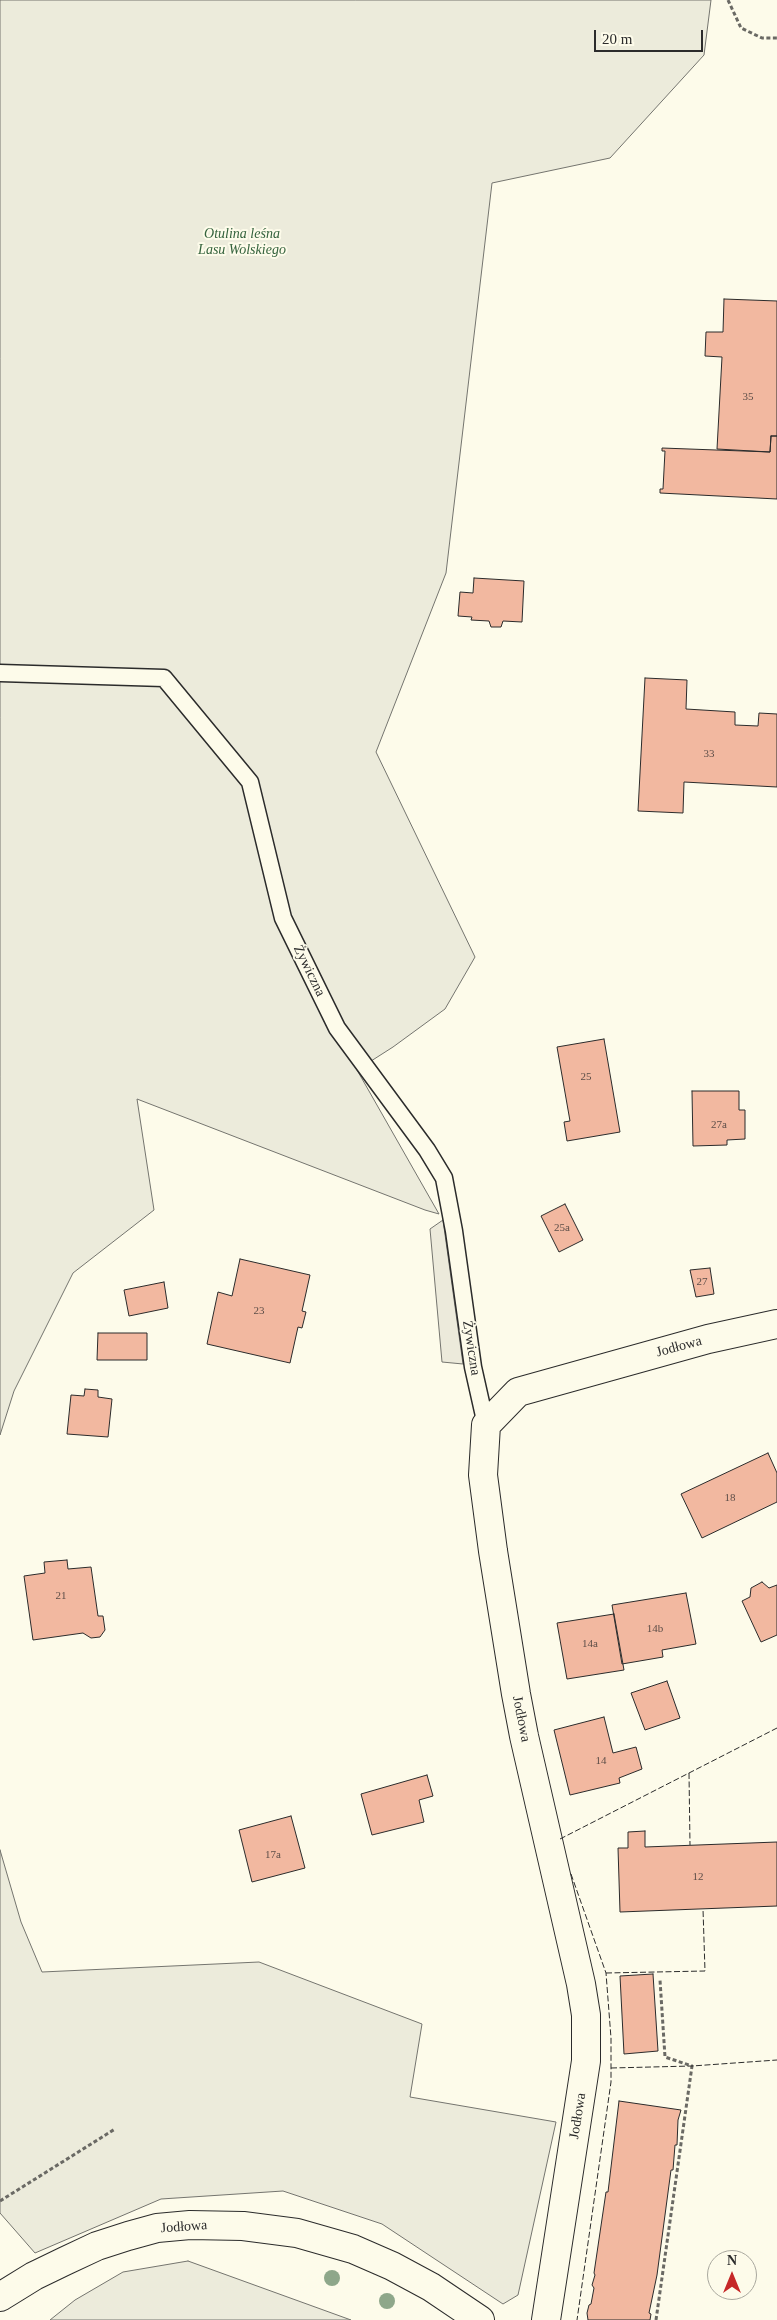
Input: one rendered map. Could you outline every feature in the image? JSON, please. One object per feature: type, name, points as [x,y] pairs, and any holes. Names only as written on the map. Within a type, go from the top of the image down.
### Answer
[{"type":"street","name":"Jodłowa","points":[[546,2320],[586,2061],[586,2015],[560,1885],[524,1736],[515,1684],[493,1551],[483,1475],[486,1426],[518,1392],[708,1339],[777,1324]]},
{"type":"street","name":"Jodłowa","points":[[0,2297],[34,2276],[65,2261],[97,2246],[128,2236],[157,2228],[190,2225],[244,2226],[297,2233],[353,2248],[431,2287],[480,2320]]},
{"type":"lane","name":"Żywiczna","points":[[0,673],[164,678],[250,782],[283,918],[336,1028],[427,1150],[444,1178],[454,1231],[473,1367],[486,1426]]},
{"type":"path","points":[[728,0],[740,28],[762,38],[777,38]]},
{"type":"path","points":[[656,2320],[692,2066],[666,2057],[660,1980]]},
{"type":"path","points":[[0,2201],[115,2129]]},
{"type":"green space","name":"Otulina leśna Lasu Wolskiego","points":[[0,0],[711,0],[704,55],[610,158],[492,183],[446,573],[376,752],[475,957],[445,1009],[393,1047],[357,1070],[439,1214],[137,1099],[154,1210],[73,1273],[14,1391],[0,1435]]},
{"type":"green space","points":[[0,1850],[21,1922],[42,1972],[259,1962],[422,2024],[410,2097],[556,2122],[518,2295],[503,2304],[382,2224],[283,2191],[161,2199],[35,2253],[0,2213]]},
{"type":"green space","points":[[188,2261],[351,2320],[50,2320],[75,2300],[123,2272]]},
{"type":"shaded area","points":[[443,1220],[463,1364],[442,1362],[430,1229]]},
{"type":"building","points":[[724,299],[777,301],[777,436],[771,436],[770,452],[717,449],[722,357],[705,356],[706,332],[723,332]]},
{"type":"building","points":[[771,436],[777,436],[777,499],[660,493],[660,489],[663,489],[665,451],[662,451],[662,448],[770,452]]},
{"type":"building","points":[[474,578],[524,581],[522,622],[503,621],[501,627],[491,627],[489,621],[471,620],[472,617],[458,616],[460,592],[473,593]]},
{"type":"building","points":[[645,678],[687,680],[686,709],[735,712],[735,725],[758,726],[759,713],[777,714],[777,787],[684,782],[683,813],[638,811]]},
{"type":"building","points":[[604,1039],[620,1132],[567,1141],[564,1122],[570,1121],[557,1047]]},
{"type":"building","points":[[692,1091],[739,1091],[739,1110],[745,1110],[745,1139],[727,1140],[727,1145],[693,1146]]},
{"type":"building","points":[[565,1204],[583,1240],[559,1252],[541,1216]]},
{"type":"building","points":[[240,1259],[310,1275],[302,1311],[306,1312],[302,1328],[298,1327],[290,1363],[207,1344],[218,1292],[232,1296]]},
{"type":"building","points":[[710,1268],[714,1294],[696,1297],[690,1270]]},
{"type":"building","points":[[164,1282],[168,1308],[129,1316],[124,1290]]},
{"type":"building","points":[[98,1333],[147,1333],[147,1360],[97,1360]]},
{"type":"building","points":[[85,1389],[98,1390],[98,1397],[112,1399],[108,1437],[67,1434],[71,1395],[84,1396]]},
{"type":"building","points":[[768,1453],[777,1473],[777,1502],[702,1538],[681,1494]]},
{"type":"building","points":[[67,1560],[68,1569],[91,1567],[98,1616],[103,1616],[105,1630],[100,1637],[91,1638],[83,1633],[33,1640],[24,1576],[45,1573],[44,1562]]},
{"type":"building","points":[[762,1582],[769,1588],[777,1585],[777,1635],[761,1642],[742,1601],[750,1597],[751,1588]]},
{"type":"building","points":[[686,1593],[696,1644],[662,1650],[663,1657],[622,1664],[612,1605]]},
{"type":"building","points":[[614,1614],[624,1670],[567,1679],[557,1623]]},
{"type":"building","points":[[667,1681],[680,1718],[645,1730],[631,1693]]},
{"type":"building","points":[[604,1717],[613,1753],[636,1747],[642,1769],[619,1778],[620,1783],[570,1795],[554,1730]]},
{"type":"building","points":[[427,1775],[433,1796],[419,1800],[424,1822],[372,1835],[361,1794]]},
{"type":"building","points":[[291,1816],[305,1868],[252,1882],[239,1830]]},
{"type":"building","points":[[645,1831],[645,1847],[777,1842],[777,1906],[620,1912],[618,1848],[628,1848],[628,1832]]},
{"type":"building","points":[[653,1974],[658,2051],[624,2054],[620,1976]]},
{"type":"building","points":[[619,2101],[681,2110],[678,2120],[677,2145],[675,2145],[673,2170],[671,2170],[657,2275],[649,2313],[651,2314],[650,2320],[588,2320],[587,2313],[594,2288],[592,2285],[606,2192],[608,2192]]},
{"type":"fence","points":[[560,1839],[777,1728]]},
{"type":"fence","points":[[689,1773],[690,1845]]},
{"type":"fence","points":[[571,1874],[606,1973],[611,2038],[611,2082],[577,2320]]},
{"type":"fence","points":[[606,1973],[705,1971],[703,1909]]},
{"type":"fence","points":[[611,2068],[692,2066],[777,2060]]}]
